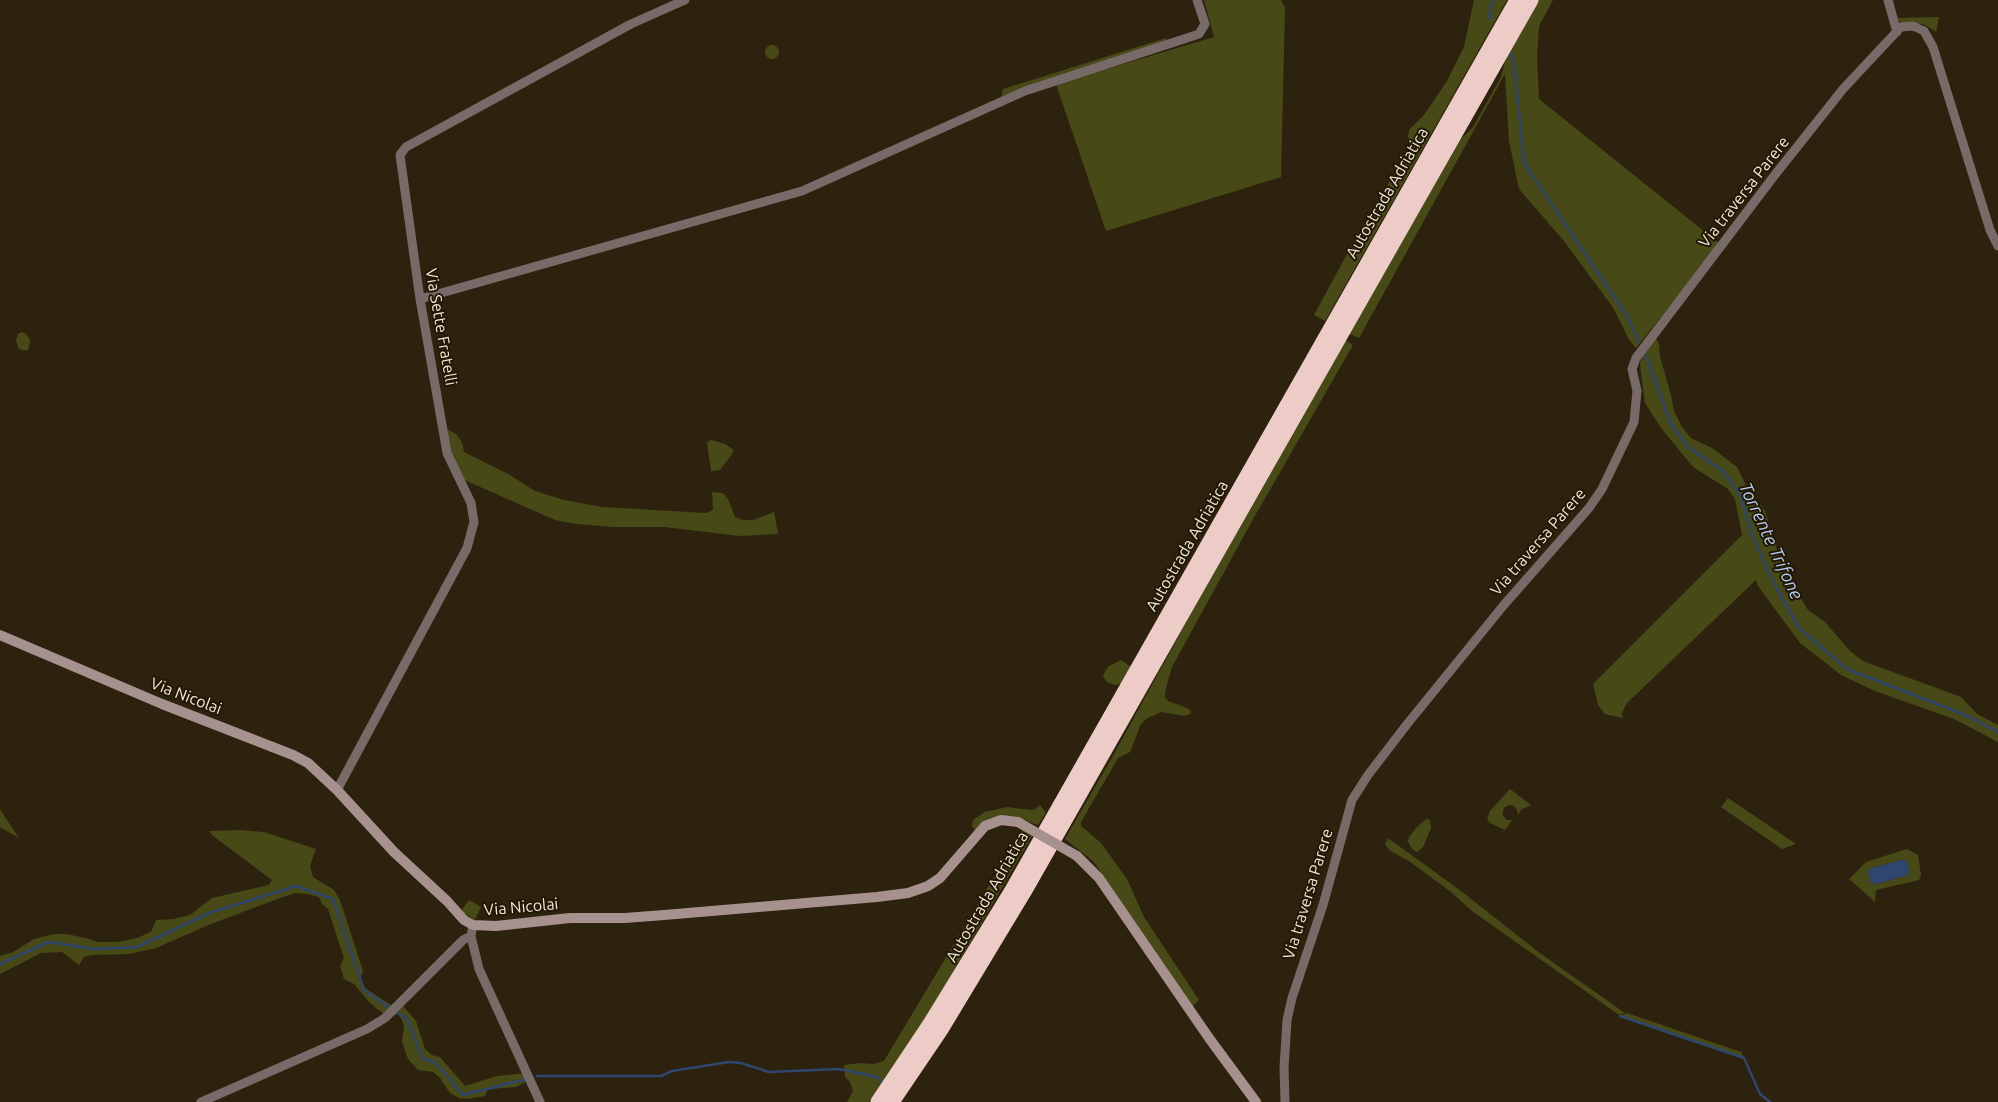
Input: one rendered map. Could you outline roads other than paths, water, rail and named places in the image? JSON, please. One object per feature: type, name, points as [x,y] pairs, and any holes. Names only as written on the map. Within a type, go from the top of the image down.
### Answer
[{"type":"highway","name":"Autostrada Adriatica","points":[[878,1102],[930,1024],[1011,892],[1517,0]]},
{"type":"highway","name":"Autostrada Adriatica","points":[[892,1102],[942,1028],[1020,900],[1530,0]]},
{"type":"street","name":"Via Sette Fratelli","points":[[337,790],[467,548],[474,522],[471,503],[447,453],[420,300],[400,155],[406,147],[631,24],[685,0]]},
{"type":"street","points":[[420,300],[802,191],[1025,91],[1199,34],[1205,24],[1197,0]]},
{"type":"street","points":[[1888,0],[1897,32]]},
{"type":"street","points":[[1897,32],[1901,27],[1913,26],[1924,31],[1933,47],[1990,230],[1998,246]]},
{"type":"street","name":"Via traversa Parere","points":[[1285,1102],[1284,1068],[1287,1020],[1292,998],[1323,905],[1352,800],[1368,775],[1408,722],[1503,606],[1590,508],[1602,489],[1634,422],[1637,392],[1632,369],[1636,358],[1774,176],[1844,89],[1897,32]]},
{"type":"street","name":"Via Nicolai","points":[[0,635],[162,704],[294,755],[319,772],[394,852],[448,901],[464,920],[473,925],[496,926],[570,918],[654,916],[908,893],[928,886],[940,878],[985,826],[1001,820],[1018,822],[1078,856],[1099,878],[1209,1038],[1256,1102]]},
{"type":"street","points":[[473,925],[470,936],[479,969],[540,1102]]},
{"type":"street","name":"Via Nicolai","points":[[201,1102],[366,1029],[385,1018],[463,940],[470,936]]},
{"type":"water","points":[[1905,859],[1909,868],[1908,875],[1876,884],[1870,882],[1868,871],[1871,868]]},
{"type":"waterway","name":"Torrente Trifone","points":[[1491,20],[1489,15],[1493,0]]},
{"type":"waterway","name":"Torrente Trifone","points":[[1509,51],[1514,62],[1524,163],[1627,316],[1639,342]]},
{"type":"waterway","name":"Torrente Trifone","points":[[1646,356],[1671,424],[1688,447],[1724,472],[1741,497],[1752,535],[1774,584],[1800,629],[1847,669],[1965,715],[1998,732]]},
{"type":"waterway","points":[[0,964],[48,942],[95,949],[137,947],[209,913],[296,886],[333,899],[364,990],[390,1008]]},
{"type":"waterway","points":[[396,1012],[407,1019],[423,1059],[435,1062],[463,1095],[526,1079]]},
{"type":"waterway","points":[[1620,1016],[1744,1058],[1760,1094],[1770,1102]]},
{"type":"waterway","points":[[537,1076],[661,1076],[672,1071],[729,1062],[741,1063],[769,1072],[839,1069],[877,1077],[881,1082]]}]
